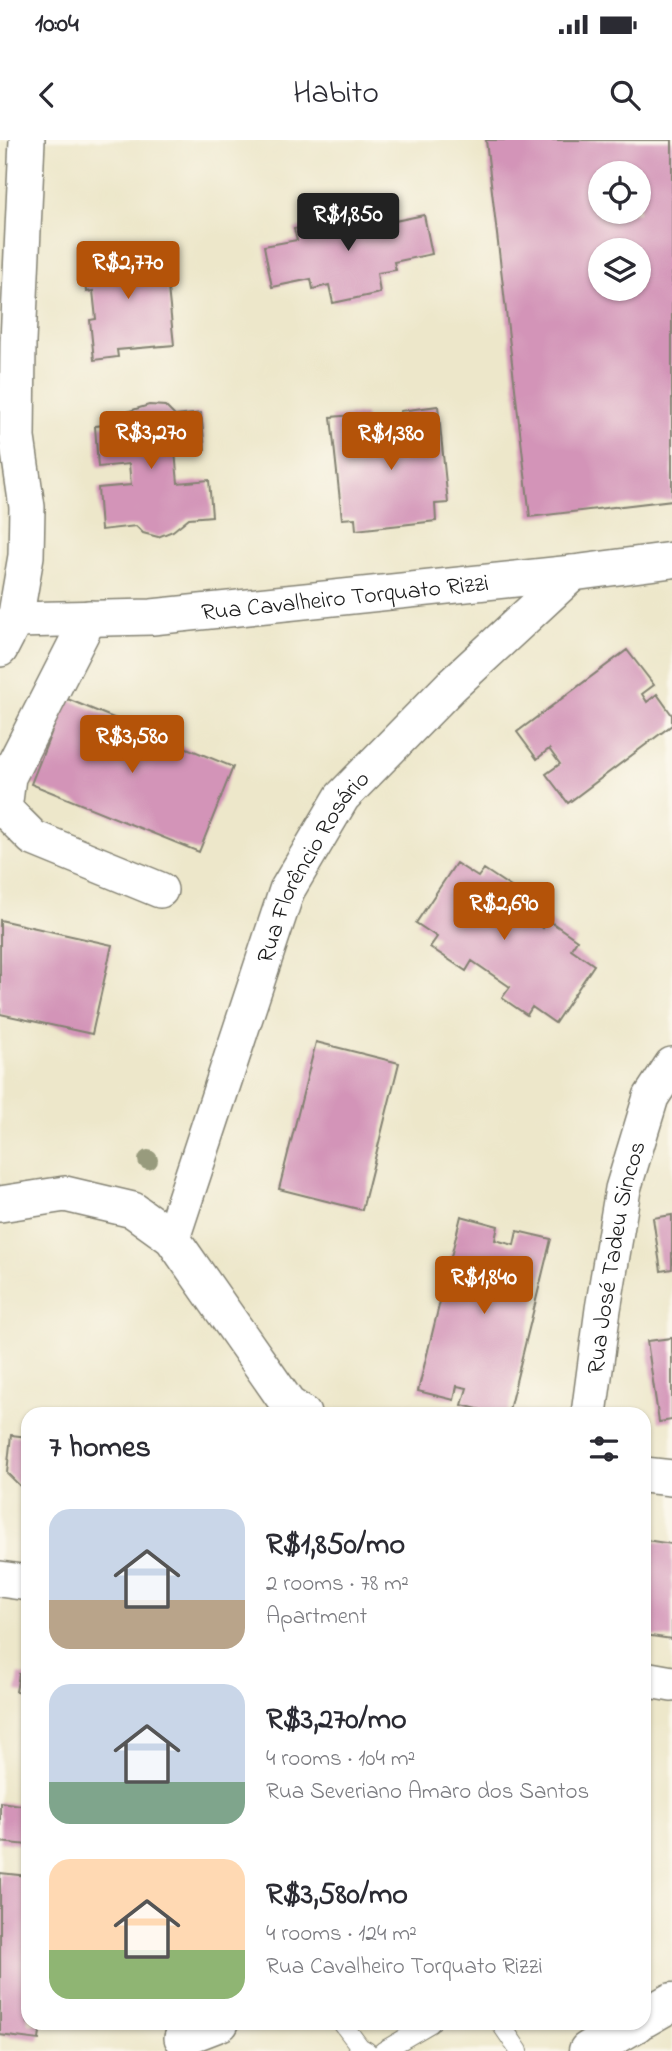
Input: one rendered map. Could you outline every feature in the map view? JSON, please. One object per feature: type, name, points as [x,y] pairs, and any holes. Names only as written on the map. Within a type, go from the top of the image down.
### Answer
[{"type":"main road","points":[[651,2014],[672,2002]]},
{"type":"main road","points":[[588,2051],[624,2030]]},
{"type":"street","points":[[8,634],[26,556],[27,520],[17,438],[18,342],[27,140]]},
{"type":"street","name":"Rua Cavalheiro Torquato Rizzi","points":[[8,634],[89,618],[152,617],[573,573],[672,560]]},
{"type":"street","name":"Rua Florêncio Rosário","points":[[173,1238],[287,890],[342,797],[452,686],[573,573]]},
{"type":"street","points":[[89,618],[8,777],[4,809],[33,838],[160,891]]},
{"type":"street","name":"Rua José Tadeu Sincos","points":[[590,1407],[623,1189],[652,1097],[672,1065]]},
{"type":"street","points":[[0,1204],[65,1194],[133,1210],[173,1238],[291,1407]]},
{"type":"street","points":[[651,1476],[672,1478]]},
{"type":"street","points":[[0,1578],[21,1582]]},
{"type":"street","points":[[651,1680],[672,1684]]},
{"type":"street","points":[[183,2037],[202,2030]]},
{"type":"lane","points":[[347,2030],[360,2047],[368,2051]]},
{"type":"lane","points":[[383,2051],[419,2030]]},
{"type":"lane","points":[[505,2030],[519,2051]]},
{"type":"building","points":[[486,140],[672,140],[672,500],[530,517]]},
{"type":"building","points":[[387,210],[390,222],[424,215],[432,254],[394,262],[396,270],[377,273],[380,293],[333,303],[329,285],[313,289],[311,279],[272,287],[264,246],[297,240],[294,229]]},
{"type":"building","points":[[107,248],[108,255],[164,250],[174,345],[117,350],[118,357],[94,360],[90,320],[96,319],[93,291],[86,292],[82,251]]},
{"type":"building","points":[[149,405],[165,406],[175,416],[201,413],[205,449],[175,452],[178,483],[209,480],[212,516],[189,518],[173,531],[158,537],[143,533],[136,526],[101,530],[98,488],[131,485],[129,464],[98,467],[95,426],[118,424],[129,411]]},
{"type":"building","points":[[438,406],[448,503],[435,504],[436,521],[356,530],[355,518],[342,519],[331,417],[365,414],[369,450],[404,446],[400,411]]},
{"type":"building","points":[[627,650],[654,685],[642,694],[647,702],[657,694],[672,715],[672,725],[568,803],[546,774],[560,764],[549,749],[537,759],[517,732]]},
{"type":"building","points":[[65,698],[233,767],[199,852],[31,784]]},
{"type":"building","points":[[456,863],[478,877],[484,869],[520,893],[511,906],[543,928],[548,920],[577,940],[571,949],[594,965],[555,1023],[532,1007],[527,1015],[502,998],[510,987],[472,961],[466,971],[430,947],[437,937],[416,923]]},
{"type":"building","points":[[0,920],[112,945],[92,1034],[0,1014]]},
{"type":"building","points":[[316,1042],[399,1063],[362,1210],[279,1189]]},
{"type":"building","points":[[672,1215],[672,1269],[661,1271],[653,1218]]},
{"type":"building","points":[[461,1216],[498,1226],[495,1240],[514,1245],[517,1231],[551,1239],[510,1407],[462,1405],[467,1388],[457,1386],[454,1400],[418,1391]]},
{"type":"building","points":[[672,1338],[672,1420],[659,1422],[647,1341]]},
{"type":"building","points":[[11,1435],[21,1436],[21,1487],[7,1473]]},
{"type":"building","points":[[651,1541],[672,1544],[672,1639],[651,1636]]},
{"type":"building","points":[[19,1674],[21,1674],[21,1693],[16,1692]]},
{"type":"building","points":[[0,1802],[21,1805],[21,1844],[0,1842]]},
{"type":"building","points":[[0,1873],[21,1875],[21,2030],[40,2030],[39,2040],[0,2035]]}]
